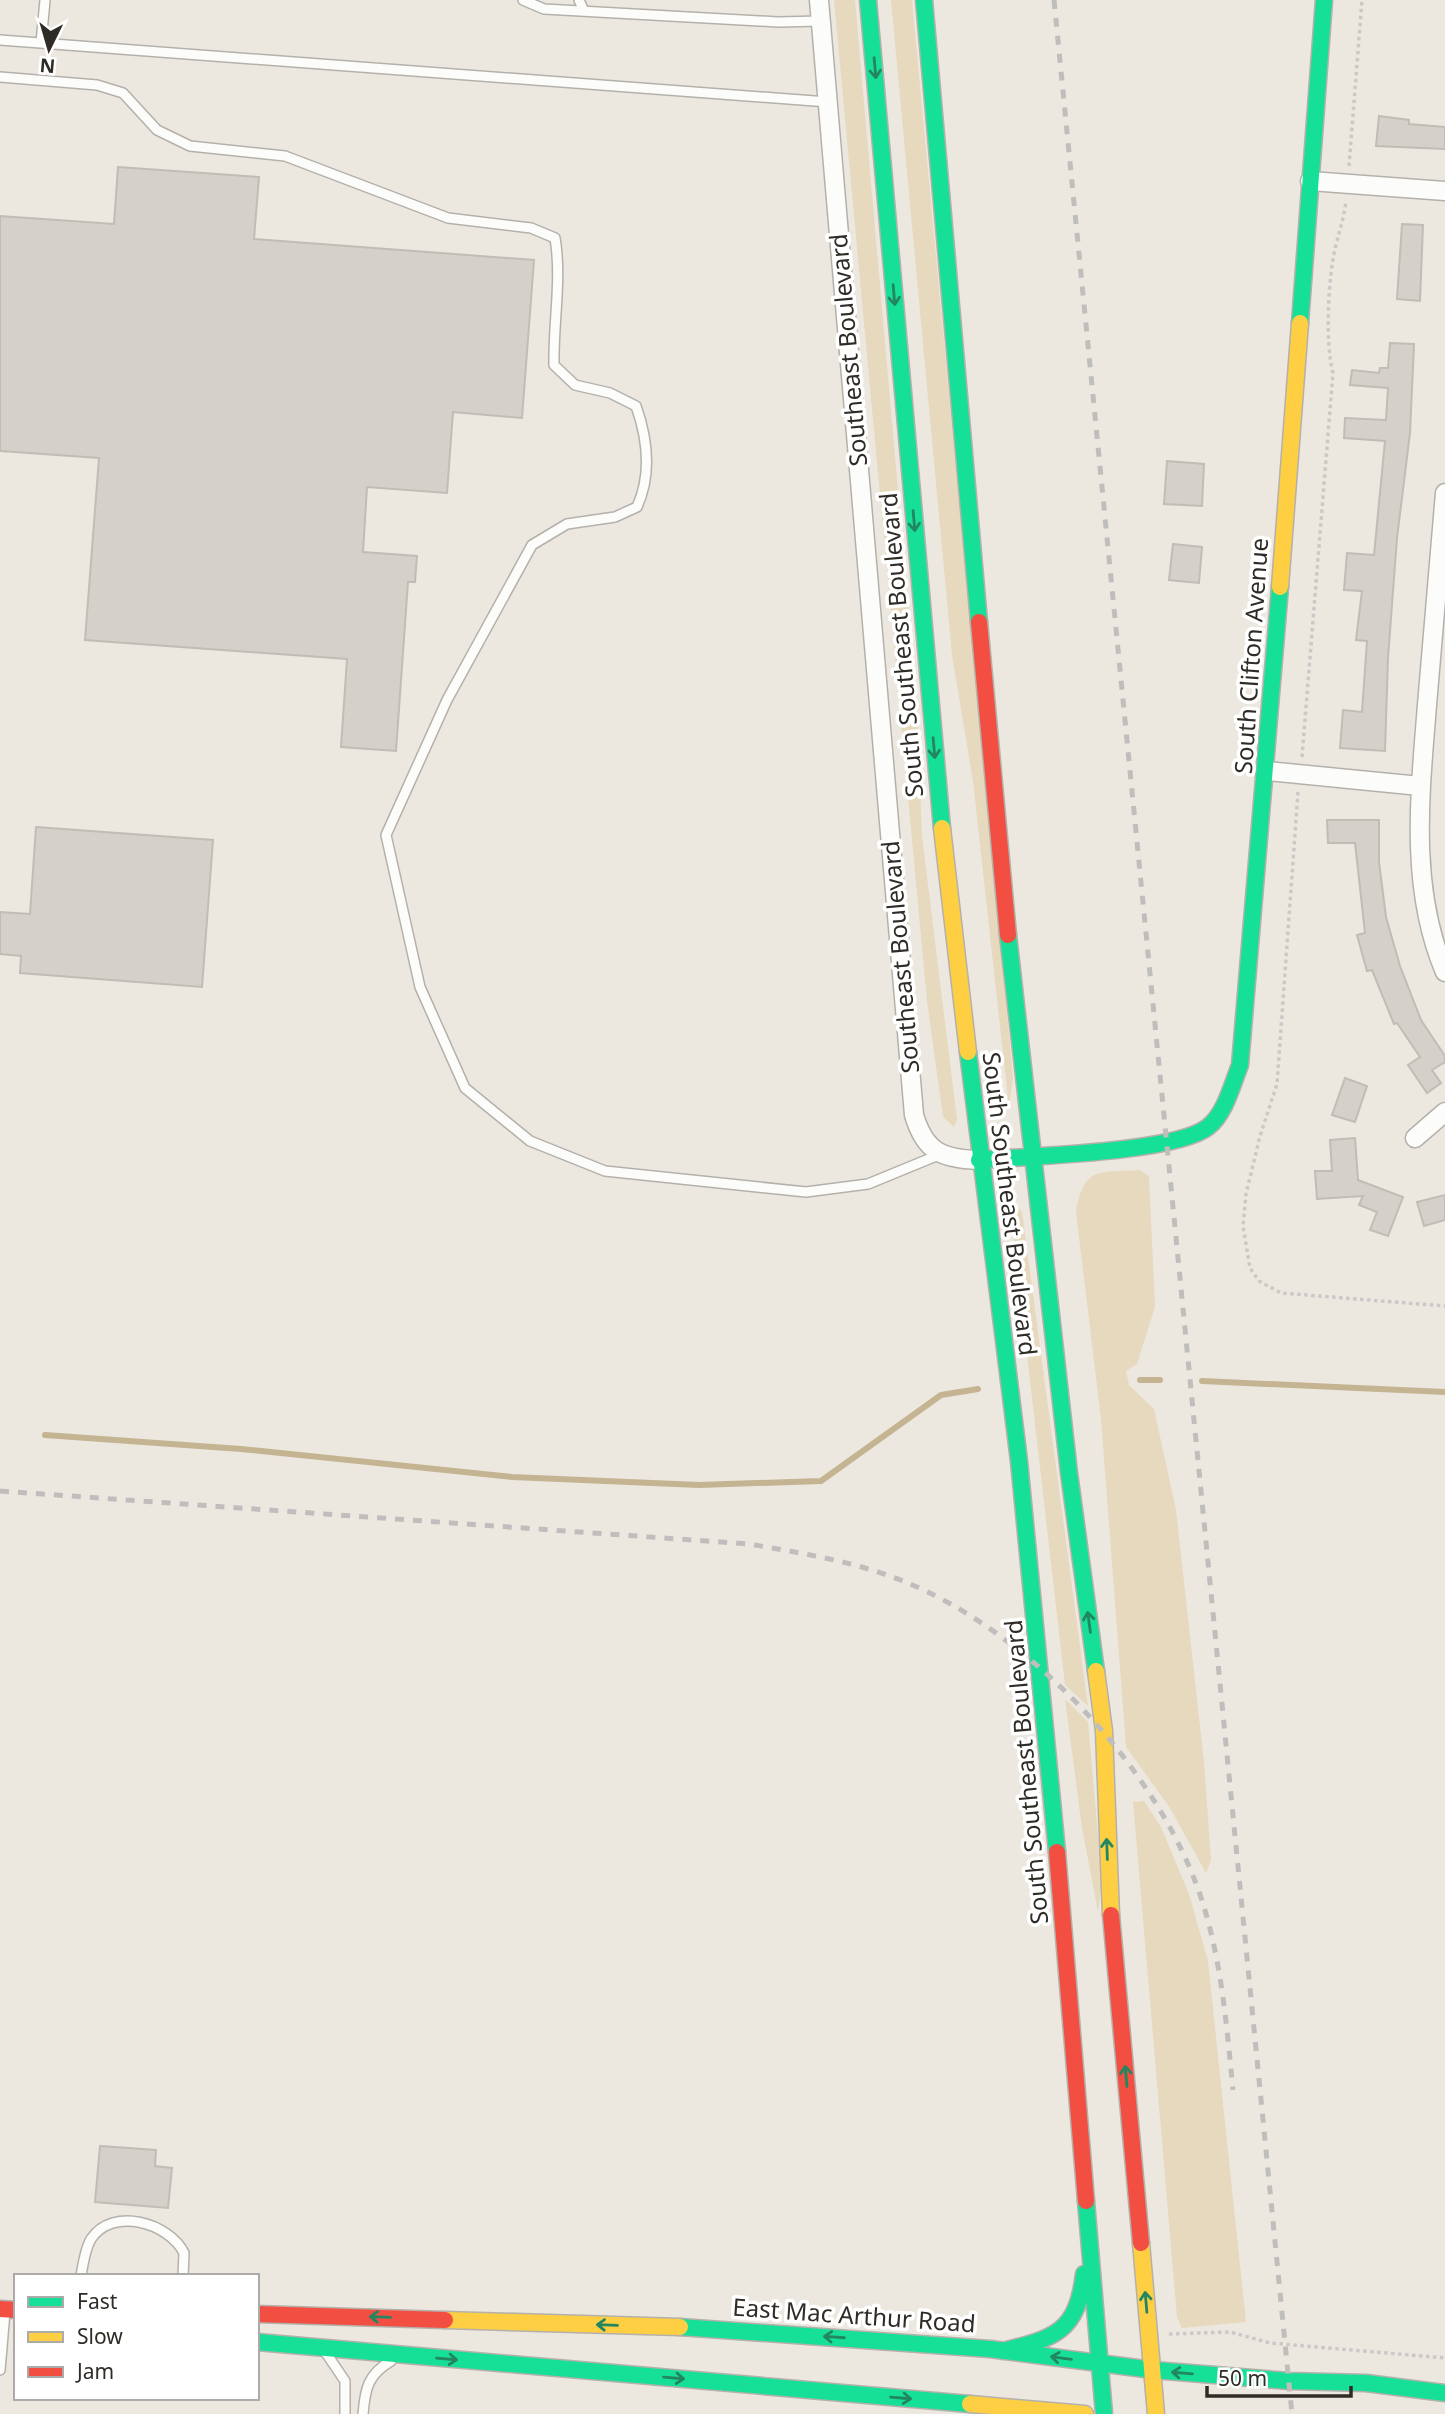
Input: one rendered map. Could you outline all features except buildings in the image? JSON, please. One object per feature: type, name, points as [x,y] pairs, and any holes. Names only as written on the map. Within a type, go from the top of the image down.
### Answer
[{"type":"main road","name":"South Southeast Boulevard","points":[[868,0],[947,887],[979,1160],[1019,1461],[1040,1655],[1104,2414]]},
{"type":"main road","name":"South Southeast Boulevard","points":[[924,0],[1002,880],[1069,1473],[1104,1731],[1108,1881],[1157,2414]]},
{"type":"main road","name":"South Clifton Avenue","points":[[979,1160],[1165,1144],[1208,1127],[1220,1111],[1240,1065],[1266,771],[1324,0]]},
{"type":"main road","points":[[1003,2351],[1044,2341],[1069,2328],[1083,2295],[1088,2224]]},
{"type":"main road","name":"East Mac Arthur Road","points":[[259,2314],[728,2328],[1003,2351],[1153,2370],[1289,2381],[1366,2383],[1445,2393]]},
{"type":"main road","points":[[259,2342],[1085,2414]]},
{"type":"street","name":"Southeast Boulevard","points":[[819,0],[914,1115],[919,1132],[941,1154]]},
{"type":"street","points":[[1310,181],[1445,191]]},
{"type":"street","points":[[1445,493],[1420,786],[1420,849],[1426,918],[1445,972]]},
{"type":"street","points":[[1266,771],[1420,786]]},
{"type":"street","points":[[1415,1138],[1445,1112]]},
{"type":"street","points":[[941,1154],[955,1159],[979,1160]]},
{"type":"lane","points":[[41,43],[45,0]]},
{"type":"lane","points":[[523,0],[544,9],[778,22],[821,21]]},
{"type":"lane","points":[[579,0],[584,11]]},
{"type":"lane","points":[[0,40],[828,102]]},
{"type":"lane","points":[[0,77],[97,85],[123,93],[157,130],[191,146],[285,156],[448,218],[531,228],[555,239],[559,264],[554,365],[575,385],[610,393],[636,406],[646,435],[646,486],[637,507],[615,517],[567,524],[532,545],[447,701],[386,835],[420,987],[465,1088],[530,1141],[605,1171],[806,1192],[868,1184],[941,1154]]},
{"type":"lane","points":[[82,2274],[92,2237],[108,2224],[119,2222],[152,2225],[167,2232],[184,2253],[183,2274]]},
{"type":"lane","points":[[0,2370],[7,2309]]},
{"type":"lane","points":[[322,2349],[340,2370],[345,2381],[345,2414]]},
{"type":"lane","points":[[363,2414],[365,2388],[370,2376],[388,2362],[403,2355]]},
{"type":"path","points":[[1362,0],[1348,185],[1343,228],[1334,262],[1329,340],[1333,373],[1277,1084],[1246,1194],[1243,1226],[1245,1252],[1250,1268],[1259,1281],[1281,1293],[1445,1306]]},
{"type":"path","points":[[1149,2335],[1230,2332],[1270,2343],[1445,2358]]},
{"type":"shaded area","points":[[834,0],[855,0],[917,707],[922,836],[957,1120],[954,1127],[943,1117],[927,1001]]},
{"type":"shaded area","points":[[891,0],[912,0],[1013,1077],[1009,1108],[973,781],[952,655]]},
{"type":"shaded area","points":[[1140,1170],[1149,1176],[1155,1307],[1137,1364],[1126,1371],[1129,1385],[1154,1409],[1176,1510],[1204,1762],[1211,1860],[1206,1873],[1170,1808],[1126,1747],[1101,1419],[1076,1212],[1084,1186],[1096,1174]]},
{"type":"shaded area","points":[[1014,1204],[1022,1212],[1088,1706],[1065,1685],[1013,1232]]},
{"type":"shaded area","points":[[1065,1699],[1088,1722],[1102,1881],[1098,1912],[1082,1828]]},
{"type":"shaded area","points":[[1144,1801],[1161,1827],[1189,1894],[1208,1961],[1246,2322],[1182,2328],[1177,2317],[1133,1802]]},
{"type":"waterway","points":[[1140,1380],[1160,1380]]},
{"type":"waterway","points":[[1202,1381],[1445,1392]]},
{"type":"waterway","points":[[45,1435],[241,1449],[512,1477],[699,1485],[821,1481],[941,1395],[978,1389]]},
{"type":"railway","points":[[1054,0],[1292,2414]]},
{"type":"railway","points":[[0,1491],[749,1544],[865,1568],[903,1581],[951,1604],[998,1635],[1044,1671],[1086,1713],[1125,1759],[1158,1807],[1185,1857],[1210,1929],[1223,1998],[1233,2090]]},
{"type":"traffic: fast","points":[[868,0],[942,828]]},
{"type":"traffic: fast","points":[[924,0],[979,622]]},
{"type":"traffic: fast","points":[[1300,323],[1324,0]]},
{"type":"traffic: fast","points":[[979,1160],[1099,1152],[1165,1143],[1191,1136],[1208,1127],[1219,1115],[1240,1065],[1280,587]]},
{"type":"traffic: fast","points":[[1008,935],[1069,1473],[1096,1671]]},
{"type":"traffic: fast","points":[[968,1052],[1019,1461],[1057,1852]]},
{"type":"traffic: fast","points":[[1086,2201],[1104,2414]]},
{"type":"traffic: fast","points":[[1003,2351],[1037,2342],[1060,2329],[1076,2309],[1084,2274]]},
{"type":"traffic: fast","points":[[680,2327],[990,2349],[1153,2370],[1289,2381],[1366,2383],[1445,2393]]},
{"type":"traffic: fast","points":[[259,2342],[970,2404]]},
{"type":"traffic: slow","points":[[1280,587],[1300,323]]},
{"type":"traffic: slow","points":[[942,828],[968,1052]]},
{"type":"traffic: slow","points":[[1096,1671],[1104,1731],[1111,1915]]},
{"type":"traffic: slow","points":[[1141,2243],[1156,2414]]},
{"type":"traffic: slow","points":[[445,2320],[680,2327]]},
{"type":"traffic: slow","points":[[970,2404],[1085,2414]]},
{"type":"traffic: jam","points":[[979,622],[1008,935]]},
{"type":"traffic: jam","points":[[1057,1852],[1086,2201]]},
{"type":"traffic: jam","points":[[1111,1915],[1141,2243]]},
{"type":"traffic: jam","points":[[0,2309],[14,2310]]},
{"type":"traffic: jam","points":[[259,2314],[445,2320]]}]
